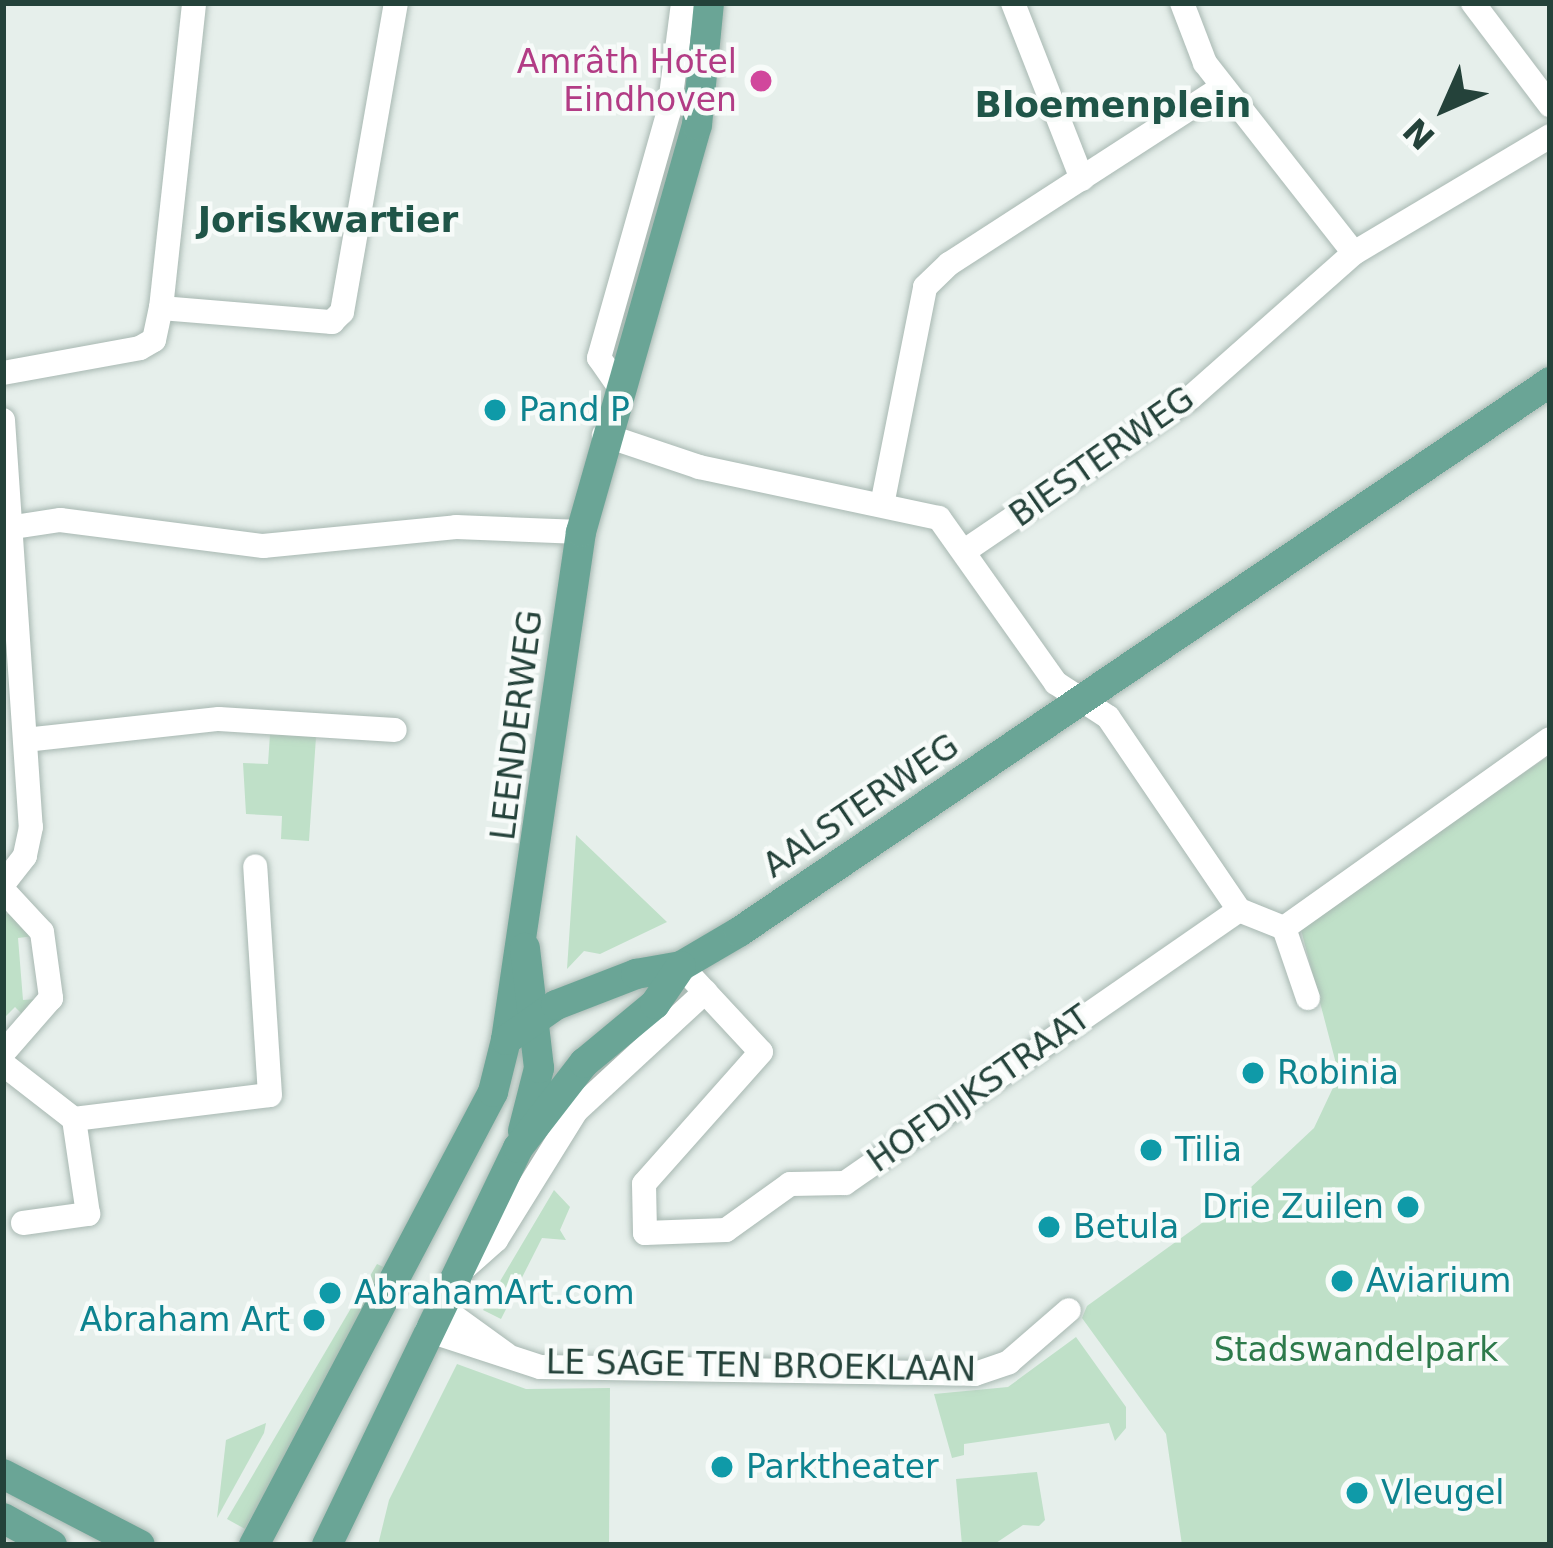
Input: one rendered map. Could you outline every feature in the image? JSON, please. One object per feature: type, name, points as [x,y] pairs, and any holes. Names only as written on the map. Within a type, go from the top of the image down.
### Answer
[{"type":"main road","name":"LEENDERWEG","points":[[254,1545],[493,1092],[506,1040],[510,982],[525,946],[583,523],[581,496],[602,445],[697,125],[709,3]]},
{"type":"main road","name":"AALSTERWEG","points":[[518,1148],[584,1063],[655,1004],[681,967],[1079,700],[1105,704],[1180,652],[1215,607],[1550,382]]},
{"type":"main road","name":"AALSTERWEG","points":[[1484,426],[1521,418],[1550,399]]},
{"type":"main road","name":"LEENDERWEG","points":[[518,1148],[539,1068],[525,946]]},
{"type":"main road","name":"AALSTERWEG","points":[[506,1040],[534,1018],[619,980],[681,967]]},
{"type":"main road","points":[[327,1545],[518,1148]]},
{"type":"main road","points":[[3,1474],[140,1545]]},
{"type":"main road","points":[[9,1530],[52,1545]]},
{"type":"street","points":[[3,373],[140,348],[154,340],[194,3]]},
{"type":"street","points":[[160,308],[332,322],[342,312],[397,3]]},
{"type":"street","points":[[618,385],[599,358],[669,111],[683,3]]},
{"type":"street","points":[[1013,3],[1082,179]]},
{"type":"street","points":[[1182,3],[1223,87],[1354,254]]},
{"type":"street","points":[[1473,3],[1550,105]]},
{"type":"street","points":[[883,500],[926,287],[1223,87]]},
{"type":"street","name":"BIESTERWEG","points":[[966,550],[1190,398],[1354,254],[1550,136]]},
{"type":"street","points":[[3,420],[14,527],[13,702],[25,740],[29,844],[3,887],[38,924],[50,998],[3,1053]]},
{"type":"street","points":[[602,445],[883,500],[939,518],[1057,683],[1108,717],[1239,910],[1284,928],[1308,998]]},
{"type":"street","points":[[14,527],[60,520],[263,546],[476,527],[583,523]]},
{"type":"street","points":[[25,740],[219,719],[395,730]]},
{"type":"street","points":[[1284,928],[1550,739]]},
{"type":"street","points":[[74,1119],[270,1095],[255,866]]},
{"type":"street","name":"HOFDIJKSTRAAT","points":[[704,992],[761,1052],[644,1184],[646,1233],[726,1230],[790,1184],[845,1183],[1239,910]]},
{"type":"street","points":[[439,1305],[496,1240],[577,1111],[704,992],[681,967]]},
{"type":"street","points":[[3,1064],[74,1119],[88,1214],[23,1223]]},
{"type":"street","name":"LE SAGE TEN BROEKLAAN","points":[[439,1305],[506,1354],[540,1367],[975,1374],[1009,1362],[1069,1310]]},
{"type":"green space","points":[[270,734],[316,737],[309,841],[281,839],[282,816],[246,814],[243,763],[268,764]]},
{"type":"green space","name":"Stadswandelpark","points":[[1550,755],[1550,1545],[1182,1545],[1166,1434],[1082,1318],[1087,1306],[1249,1189],[1314,1128],[1339,1075],[1300,926]]},
{"type":"green space","points":[[576,835],[667,922],[600,954],[584,951],[567,969]]},
{"type":"green space","points":[[14,913],[34,936],[18,938],[23,1000],[38,999],[24,1016],[15,1007],[3,1019],[3,915]]},
{"type":"green space","points":[[554,1190],[570,1207],[560,1230],[566,1240],[542,1238],[501,1319],[483,1310]]},
{"type":"green space","points":[[377,1264],[388,1269],[245,1529],[227,1519]]},
{"type":"green space","points":[[1076,1337],[1126,1407],[1126,1428],[1115,1441],[1109,1423],[964,1444],[964,1455],[952,1458],[934,1394],[1008,1387]]},
{"type":"green space","points":[[457,1364],[526,1389],[610,1388],[609,1545],[378,1545],[389,1500]]},
{"type":"green space","points":[[266,1423],[264,1433],[217,1518],[226,1440]]},
{"type":"green space","points":[[1037,1472],[1045,1520],[1039,1526],[1023,1525],[993,1545],[962,1545],[956,1479]]},
{"type":"place","name":"Amrâth Hotel Eindhoven","points":[[761,81]]},
{"type":"place","name":"Pand P","points":[[495,410]]},
{"type":"place","name":"Robinia","points":[[1253,1073]]},
{"type":"place","name":"Tilia","points":[[1151,1150]]},
{"type":"place","name":"Drie Zuilen","points":[[1408,1207]]},
{"type":"place","name":"Betula","points":[[1049,1227]]},
{"type":"place","name":"Aviarium","points":[[1342,1281]]},
{"type":"place","name":"AbrahamArt.com","points":[[330,1293]]},
{"type":"place","name":"Abraham Art","points":[[314,1320]]},
{"type":"place","name":"Parktheater","points":[[722,1467]]},
{"type":"place","name":"Vleugel","points":[[1357,1493]]},
{"type":"district","name":"Bloemenplein","points":[[1113,105]]},
{"type":"district","name":"Joriskwartier","points":[[328,220]]}]
